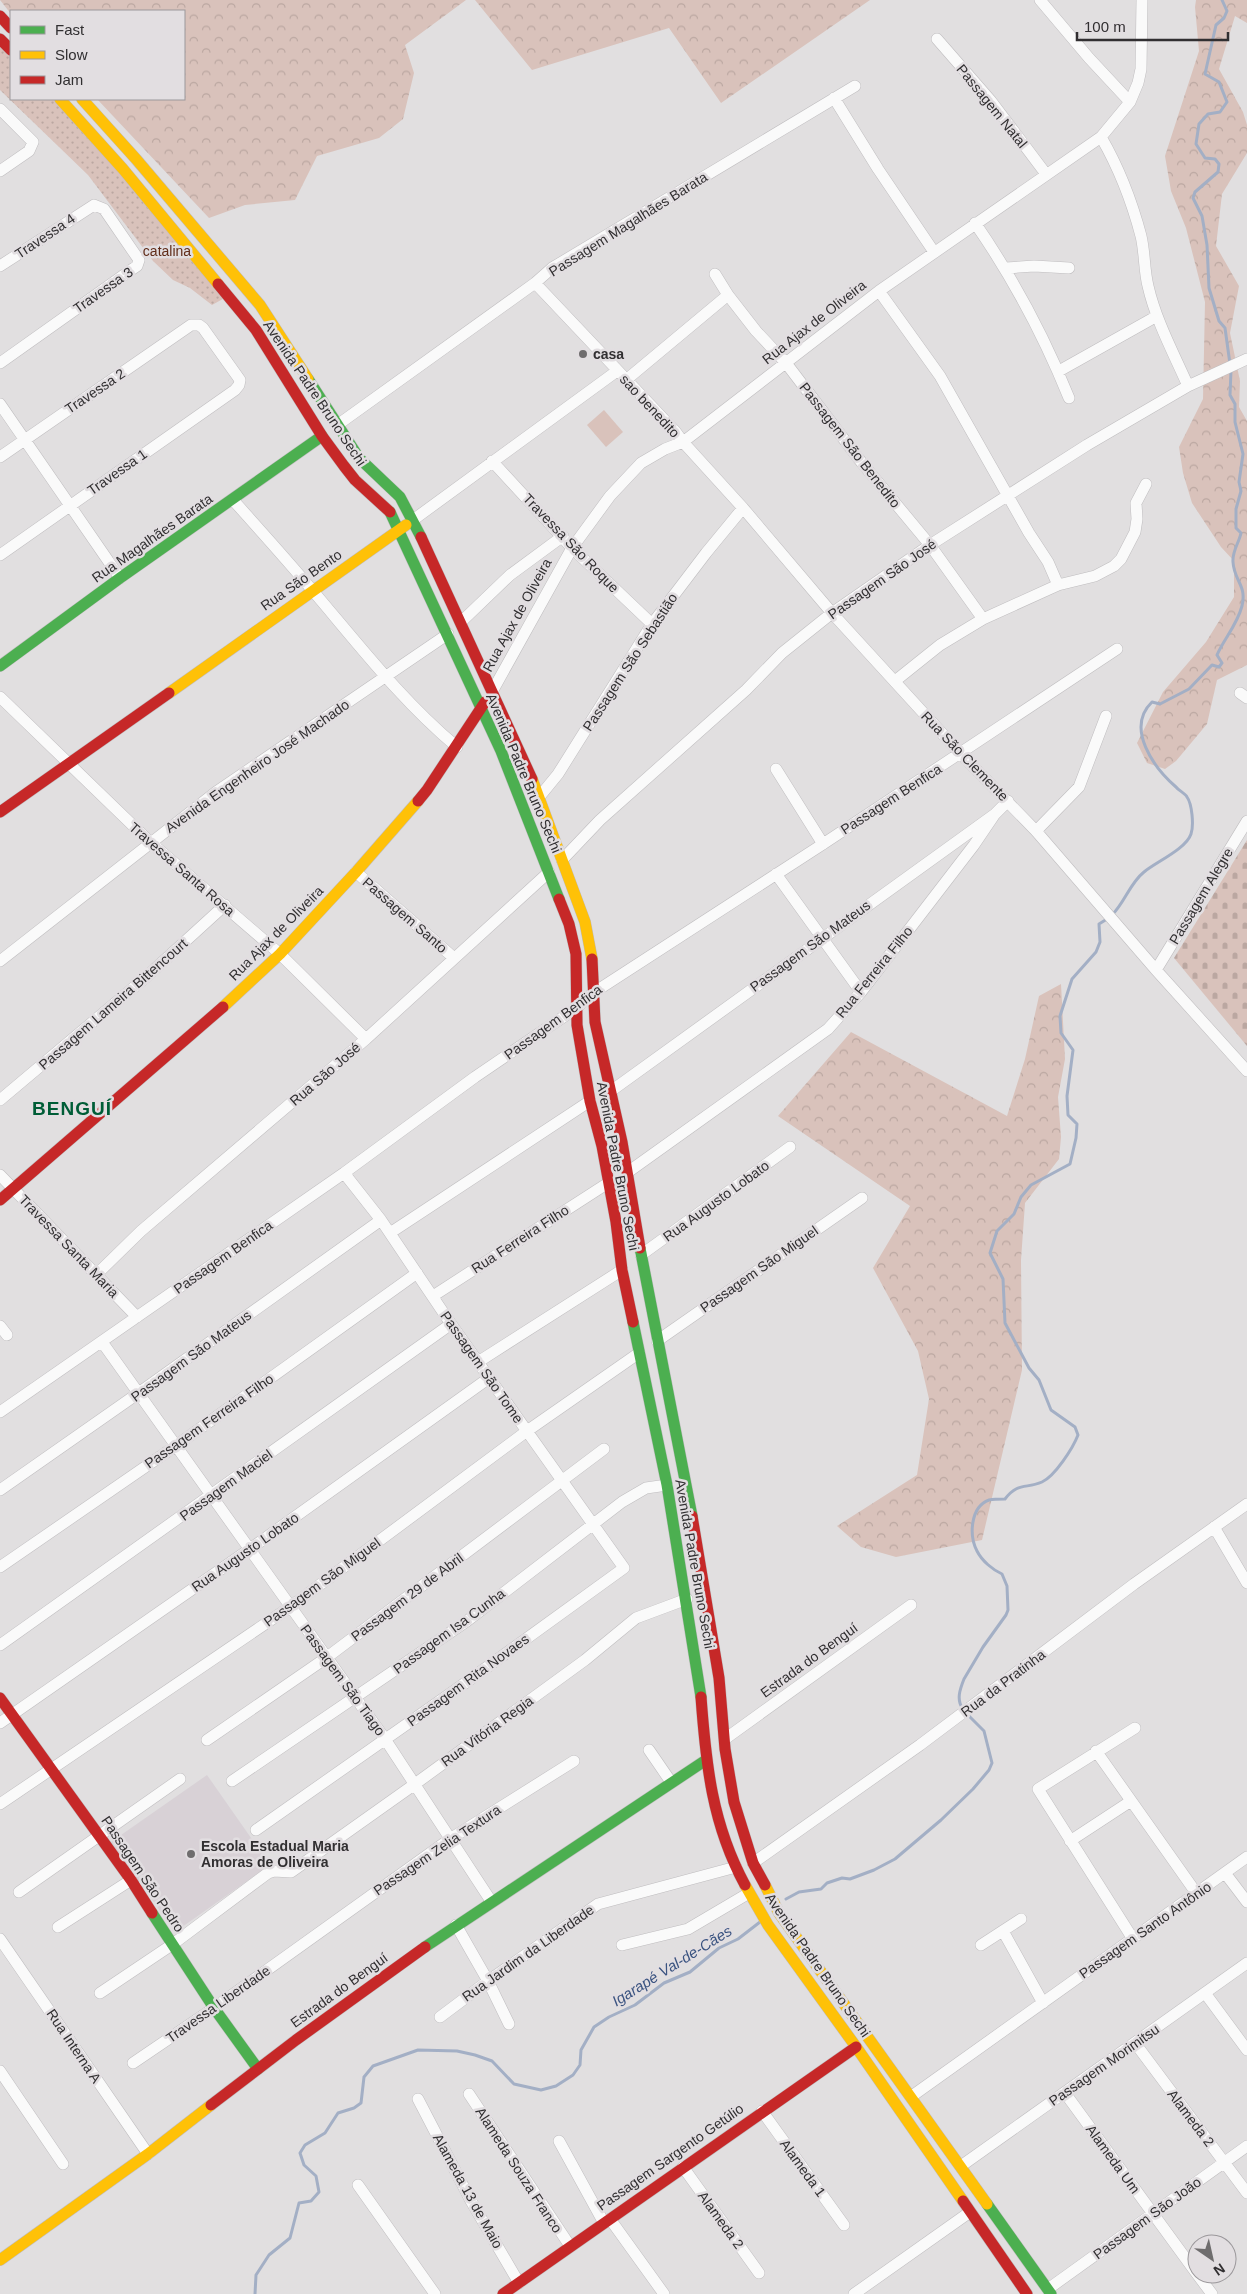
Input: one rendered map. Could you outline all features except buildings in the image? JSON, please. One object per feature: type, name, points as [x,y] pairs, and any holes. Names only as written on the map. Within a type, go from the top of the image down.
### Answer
[{"type":"main road","points":[[0,16],[10,27]]},
{"type":"main road","points":[[0,39],[10,49]]},
{"type":"main road","name":"Avenida Padre Bruno Sechi","points":[[61,100],[123,169],[256,330],[322,436],[355,480],[389,509],[482,708],[527,814],[569,924],[576,954],[575,1010],[590,1101],[602,1146],[616,1222],[622,1270],[667,1486],[702,1692],[706,1760],[715,1810],[726,1846],[749,1893],[768,1925],[856,2047],[1025,2293]]},
{"type":"main road","name":"Avenida Padre Bruno Sechi","points":[[83,100],[136,159],[270,318],[336,426],[359,458],[400,497],[414,520],[540,796],[585,922],[591,948],[595,1022],[628,1172],[657,1341],[685,1477],[719,1678],[734,1802],[755,1861],[779,1912],[912,2096],[1049,2291]]},
{"type":"main road","name":"Rua Magalhães Barata","points":[[0,666],[83,607],[120,578],[322,436]]},
{"type":"main road","name":"Rua São Bento","points":[[0,812],[312,590],[414,520]]},
{"type":"main road","name":"Rua Ajax de Oliveira","points":[[0,1200],[215,1014],[280,954],[356,872],[427,790],[457,747],[492,690]]},
{"type":"main road","name":"Passagem São Pedro","points":[[0,1698],[131,1880],[214,2008],[258,2069]]},
{"type":"main road","name":"Estrada do Benguí","points":[[0,2260],[148,2154],[258,2069],[456,1924],[706,1760]]},
{"type":"main road","name":"Passagem Sargento Getúlio","points":[[503,2294],[856,2047]]},
{"type":"street","points":[[1040,0],[1089,58],[1130,102]]},
{"type":"street","name":"Rua Ajax de Oliveira","points":[[492,690],[572,548],[610,496],[641,463],[665,449],[683,442],[879,291],[1100,137],[1130,102],[1138,83],[1141,69],[1142,0]]},
{"type":"street","name":"Passagem Natal","points":[[938,39],[991,101],[1046,174]]},
{"type":"street","name":"Passagem Magalhães Barata","points":[[336,426],[535,283],[552,268],[855,86]]},
{"type":"street","points":[[834,98],[878,169],[934,252]]},
{"type":"street","points":[[0,109],[33,142],[29,151],[0,171]]},
{"type":"street","points":[[1100,137],[1112,156],[1124,185],[1141,236],[1148,286],[1157,316],[1188,386]]},
{"type":"street","name":"Travessa 3","points":[[0,363],[137,266],[139,260],[137,255],[104,208],[94,204],[89,206]]},
{"type":"street","name":"Travessa 4","points":[[0,266],[89,206]]},
{"type":"street","points":[[975,223],[1006,268],[1059,371],[1070,398]]},
{"type":"street","points":[[1006,268],[1034,266],[1069,268]]},
{"type":"street","name":"Passagem São Benedito","points":[[715,274],[728,295],[756,332],[786,363],[862,463],[930,545],[983,619]]},
{"type":"street","name":"sao benedito","points":[[535,283],[676,431],[683,442]]},
{"type":"street","points":[[879,291],[940,376],[1029,533],[1048,562],[1058,585]]},
{"type":"street","points":[[626,380],[728,295]]},
{"type":"street","points":[[1059,371],[1157,316]]},
{"type":"street","name":"Travessa 2","points":[[0,457],[191,325],[199,325],[203,328],[238,375],[239,385],[235,390]]},
{"type":"street","name":"Passagem São José","points":[[562,860],[600,820],[746,690],[782,653],[832,613],[930,545],[1086,445],[1188,386],[1242,362]]},
{"type":"street","name":"Rua São Bento","points":[[414,520],[617,371]]},
{"type":"street","name":"Travessa 1","points":[[0,555],[235,390]]},
{"type":"street","points":[[0,404],[120,578]]},
{"type":"street","name":"Rua São Clemente","points":[[683,442],[743,508],[832,613],[960,753],[1036,831],[1156,970],[1247,1071]]},
{"type":"street","name":"Travessa São Roque","points":[[492,461],[572,548],[652,624]]},
{"type":"street","points":[[895,681],[940,646],[983,619],[1058,585],[1095,576],[1114,566],[1121,559],[1135,532],[1137,519],[1136,503],[1146,484]]},
{"type":"street","points":[[233,500],[312,590],[385,678],[438,731],[457,747]]},
{"type":"street","name":"Passagem São Sebastião","points":[[540,796],[558,774],[652,624],[743,508]]},
{"type":"street","points":[[461,622],[510,575],[563,536]]},
{"type":"street","name":"Avenida Engenheiro José Machado","points":[[0,961],[216,792],[448,634]]},
{"type":"street","name":"Passagem Benfica","points":[[0,1412],[344,1173],[475,1078],[575,1010],[593,993],[823,844],[1117,649]]},
{"type":"street","name":"Travessa Santa Rosa","points":[[0,697],[150,842],[280,954],[366,1039]]},
{"type":"street","points":[[1036,831],[1079,787],[1106,716]]},
{"type":"street","points":[[776,769],[823,844]]},
{"type":"street","name":"Passagem São Mateus","points":[[611,1091],[995,814],[1008,801]]},
{"type":"street","name":"Rua Ferreira Filho","points":[[628,1172],[828,1028],[861,992],[974,845],[995,814]]},
{"type":"street","name":"Passagem Alegre","points":[[1156,970],[1247,821]]},
{"type":"street","name":"Passagem Santo","points":[[356,872],[454,958]]},
{"type":"street","name":"Rua São José","points":[[97,1274],[141,1231],[366,1039],[549,872]]},
{"type":"street","points":[[776,874],[861,992]]},
{"type":"street","name":"Passagem Lameira Bittencourt","points":[[0,1100],[145,978],[225,905]]},
{"type":"street","points":[[390,1233],[590,1101]]},
{"type":"street","name":"Rua Augusto Lobato","points":[[641,1255],[790,1147]]},
{"type":"street","name":"Passagem São Tome","points":[[344,1173],[381,1220],[451,1324],[620,1561]]},
{"type":"street","name":"Travessa Santa Maria","points":[[0,1176],[137,1317]]},
{"type":"street","name":"Rua Ferreira Filho","points":[[433,1296],[608,1183]]},
{"type":"street","name":"Passagem São Miguel","points":[[657,1341],[862,1198]]},
{"type":"street","name":"Passagem São Mateus","points":[[0,1490],[381,1220]]},
{"type":"street","points":[[478,1362],[622,1270]]},
{"type":"street","name":"Passagem Ferreira Filho","points":[[0,1567],[177,1445],[417,1273]]},
{"type":"street","name":"Passagem Maciel","points":[[0,1645],[451,1324]]},
{"type":"street","name":"Passagem São Tiago","points":[[102,1342],[140,1392],[326,1658],[356,1697],[491,1901]]},
{"type":"street","name":"Passagem São Miguel","points":[[0,1804],[290,1607],[526,1431],[640,1353]]},
{"type":"street","name":"Rua Augusto Lobato","points":[[0,1723],[250,1549],[489,1378]]},
{"type":"street","name":"Passagem 29 de Abril","points":[[207,1740],[326,1658],[604,1449]]},
{"type":"street","name":"Passagem Isa Cunha","points":[[232,1781],[467,1622],[622,1502],[646,1488],[667,1486]]},
{"type":"street","name":"Rua da Pratinha","points":[[755,1861],[970,1708],[1247,1504]]},
{"type":"street","points":[[1214,1527],[1247,1583]]},
{"type":"street","name":"Passagem Rita Novaes","points":[[256,1830],[620,1572],[624,1568],[620,1561]]},
{"type":"street","name":"Rua Vitória Regia","points":[[173,1944],[268,1873],[274,1871],[290,1872],[415,1784],[585,1660],[636,1618],[687,1599]]},
{"type":"street","name":"Estrada do Benguí","points":[[725,1739],[912,1605]]},
{"type":"street","points":[[1133,1939],[1038,1791],[1039,1787],[1135,1728]]},
{"type":"street","points":[[649,1750],[671,1782]]},
{"type":"street","points":[[1096,1751],[1197,1894]]},
{"type":"street","name":"Passagem Zelia Textura","points":[[303,1943],[450,1839],[574,1761]]},
{"type":"street","points":[[18,1892],[180,1779]]},
{"type":"street","points":[[1070,1842],[1131,1801]]},
{"type":"street","name":"Passagem Santo Antônio","points":[[912,2096],[1247,1857]]},
{"type":"street","name":"Rua Jardim da Liberdade","points":[[440,2017],[488,1980],[598,1904],[736,1867]]},
{"type":"street","points":[[1225,1874],[1247,1902]]},
{"type":"street","points":[[58,1927],[131,1880]]},
{"type":"street","points":[[622,1945],[688,1929],[749,1893]]},
{"type":"street","points":[[981,1945],[1021,1918]]},
{"type":"street","points":[[456,1924],[488,1980],[509,2024]]},
{"type":"street","points":[[1003,1931],[1043,2003]]},
{"type":"street","name":"Rua Interna A","points":[[0,1939],[148,2154]]},
{"type":"street","name":"Travessa Liberdade","points":[[133,2063],[214,2008],[303,1943]]},
{"type":"street","points":[[100,1993],[173,1944]]},
{"type":"street","name":"Passagem Morimitsu","points":[[961,2166],[1247,1963]]},
{"type":"street","points":[[1205,1993],[1247,2050]]},
{"type":"street","name":"Alameda 2","points":[[1135,2043],[1247,2193]]},
{"type":"street","points":[[0,2071],[63,2164]]},
{"type":"street","name":"Alameda Um","points":[[1065,2093],[1187,2260]]},
{"type":"street","name":"Alameda Souza Franco","points":[[469,2094],[570,2246]]},
{"type":"street","name":"Alameda 13 de Maio","points":[[418,2099],[471,2201],[519,2282]]},
{"type":"street","name":"Alameda 1","points":[[762,2111],[844,2225]]},
{"type":"street","points":[[559,2141],[607,2221],[664,2294]]},
{"type":"street","name":"Passagem São João","points":[[1049,2291],[1247,2146]]},
{"type":"street","name":"Alameda 2","points":[[683,2167],[759,2273]]},
{"type":"street","points":[[358,2185],[435,2294]]},
{"type":"street","points":[[854,2294],[970,2212]]},
{"type":"shaded area","name":"Escola Estadual Maria Amoras de Oliveira","points":[[207,1775],[270,1865],[175,1932],[111,1842]]},
{"type":"green space","points":[[0,0],[466,0],[405,45],[414,73],[403,119],[379,138],[317,156],[295,200],[245,205],[209,218],[98,100],[185,100],[185,10],[10,10],[10,13]]},
{"type":"green space","points":[[475,0],[870,0],[721,103],[669,28],[532,70]]},
{"type":"green space","points":[[1196,0],[1247,0],[1247,23],[1235,16],[1219,69],[1243,112],[1247,125],[1247,153],[1222,194],[1216,246],[1239,286],[1230,333],[1240,381],[1239,407],[1247,421],[1247,665],[1217,680],[1207,724],[1176,761],[1165,769],[1147,763],[1137,743],[1163,692],[1206,642],[1234,597],[1234,561],[1221,547],[1192,503],[1183,473],[1179,447],[1203,399],[1205,302],[1186,228],[1171,191],[1165,156],[1199,51]]},
{"type":"green space","name":"catalina","points":[[0,42],[10,51],[10,100],[0,90]]},
{"type":"green space","name":"catalina","points":[[10,100],[55,100],[230,295],[212,305],[190,288],[173,280],[153,261],[88,175]]},
{"type":"green space","points":[[604,410],[623,432],[606,447],[587,425]]},
{"type":"green space","points":[[1247,840],[1247,1046],[1174,958]]},
{"type":"green space","points":[[1061,984],[1065,1059],[1058,1097],[1061,1137],[1059,1159],[1025,1203],[1021,1260],[1022,1370],[982,1540],[896,1557],[861,1547],[837,1526],[917,1475],[929,1399],[918,1351],[873,1268],[910,1206],[778,1116],[851,1032],[1007,1116],[1025,1059],[1039,996]]},
{"type":"waterway","name":"Igarapé Val-de-Cães","points":[[1222,0],[1227,11],[1224,18],[1216,25],[1205,74],[1219,82],[1227,102],[1220,112],[1208,114],[1199,124],[1196,144],[1205,158],[1215,159],[1219,164],[1218,172],[1195,192],[1193,198],[1202,216],[1207,245],[1209,288],[1219,321],[1225,328],[1230,364]]},
{"type":"waterway","name":"Igarapé Val-de-Cães","points":[[1112,915],[1139,876],[1183,845],[1188,840],[1192,830],[1189,800],[1159,769],[1146,747],[1141,724],[1144,712],[1152,702],[1160,704],[1189,689],[1212,665],[1219,667],[1222,663],[1217,655],[1242,606],[1243,593],[1234,568],[1233,558],[1241,533],[1236,528],[1236,509],[1241,491],[1239,482],[1243,454],[1235,422],[1235,404],[1230,395],[1231,370]]},
{"type":"waterway","name":"Igarapé Val-de-Cães","points":[[963,1709],[959,1698],[964,1679],[1008,1610],[1007,1586],[1002,1574],[985,1562],[974,1545],[972,1530],[975,1515],[978,1509],[989,1500],[1005,1499],[1018,1488],[1036,1484],[1047,1479],[1063,1461],[1078,1435],[1075,1427],[1051,1410],[1039,1380],[1029,1368],[1005,1323],[1003,1279],[990,1253],[997,1231],[1014,1214],[1021,1197],[1031,1185],[1070,1164],[1077,1124],[1068,1115],[1067,1096],[1073,1050],[1061,1033],[1060,1016],[1072,979],[1096,952],[1100,942],[1099,924],[1107,919]]},
{"type":"waterway","name":"Igarapé Val-de-Cães","points":[[786,1899],[799,1892],[821,1889],[827,1883],[842,1878],[850,1879],[874,1870],[895,1859],[941,1820],[973,1789],[989,1770],[992,1763],[984,1731],[967,1714]]},
{"type":"waterway","name":"Igarapé Val-de-Cães","points":[[255,2294],[256,2275],[269,2255],[290,2238],[299,2203],[311,2201],[319,2192],[316,2176],[304,2165],[300,2153],[305,2145],[325,2133],[338,2113],[354,2108],[361,2103],[364,2077],[373,2066],[418,2050],[457,2051],[492,2061],[514,2084],[541,2090],[556,2086],[573,2075],[580,2065],[581,2050],[594,2027],[609,2017],[635,2005],[664,1983],[690,1972],[719,1948],[738,1939],[760,1922]]},
{"type":"traffic: fast","points":[[308,379],[359,458],[400,497],[421,537]]},
{"type":"traffic: fast","points":[[0,666],[120,578],[322,436]]},
{"type":"traffic: fast","points":[[390,512],[501,751],[559,899]]},
{"type":"traffic: fast","points":[[640,1248],[692,1516]]},
{"type":"traffic: fast","points":[[633,1322],[667,1485],[701,1697]]},
{"type":"traffic: fast","points":[[425,1947],[706,1760]]},
{"type":"traffic: fast","points":[[152,1913],[214,2008],[258,2069]]},
{"type":"traffic: fast","points":[[987,2204],[1051,2294]]},
{"type":"traffic: slow","points":[[61,100],[123,169],[218,284]]},
{"type":"traffic: slow","points":[[83,100],[136,159],[260,305],[308,379]]},
{"type":"traffic: slow","points":[[169,693],[406,525]]},
{"type":"traffic: slow","points":[[532,779],[585,922],[592,959]]},
{"type":"traffic: slow","points":[[223,1007],[280,954],[356,872],[418,801]]},
{"type":"traffic: slow","points":[[745,1885],[768,1925],[854,2044],[963,2201]]},
{"type":"traffic: slow","points":[[765,1885],[779,1913],[987,2204]]},
{"type":"traffic: slow","points":[[0,2260],[148,2154],[211,2105]]},
{"type":"traffic: jam","points":[[0,16],[10,27]]},
{"type":"traffic: jam","points":[[0,39],[10,49]]},
{"type":"traffic: jam","points":[[218,284],[256,330],[322,436],[344,466],[355,480],[390,512]]},
{"type":"traffic: jam","points":[[421,537],[532,779]]},
{"type":"traffic: jam","points":[[0,812],[169,693]]},
{"type":"traffic: jam","points":[[418,801],[485,702]]},
{"type":"traffic: jam","points":[[559,899],[569,924],[576,954],[577,1025],[590,1101],[602,1146],[616,1222],[622,1270],[633,1322]]},
{"type":"traffic: jam","points":[[592,959],[595,1022],[622,1142],[640,1248]]},
{"type":"traffic: jam","points":[[0,1200],[223,1007]]},
{"type":"traffic: jam","points":[[692,1516],[719,1678],[725,1749],[734,1802],[753,1863],[765,1885]]},
{"type":"traffic: jam","points":[[701,1697],[705,1746],[712,1794],[725,1839],[745,1885]]},
{"type":"traffic: jam","points":[[0,1698],[131,1880],[152,1913]]},
{"type":"traffic: jam","points":[[211,2105],[296,2040],[425,1947]]},
{"type":"traffic: jam","points":[[503,2294],[856,2047]]},
{"type":"traffic: jam","points":[[963,2201],[1027,2294]]},
{"type":"place","name":"casa","points":[[583,354]]},
{"type":"place","name":"Escola Estadual Maria Amoras de Oliveira","points":[[191,1854]]},
{"type":"district","name":"BENGUÍ","points":[[72,1108]]}]
